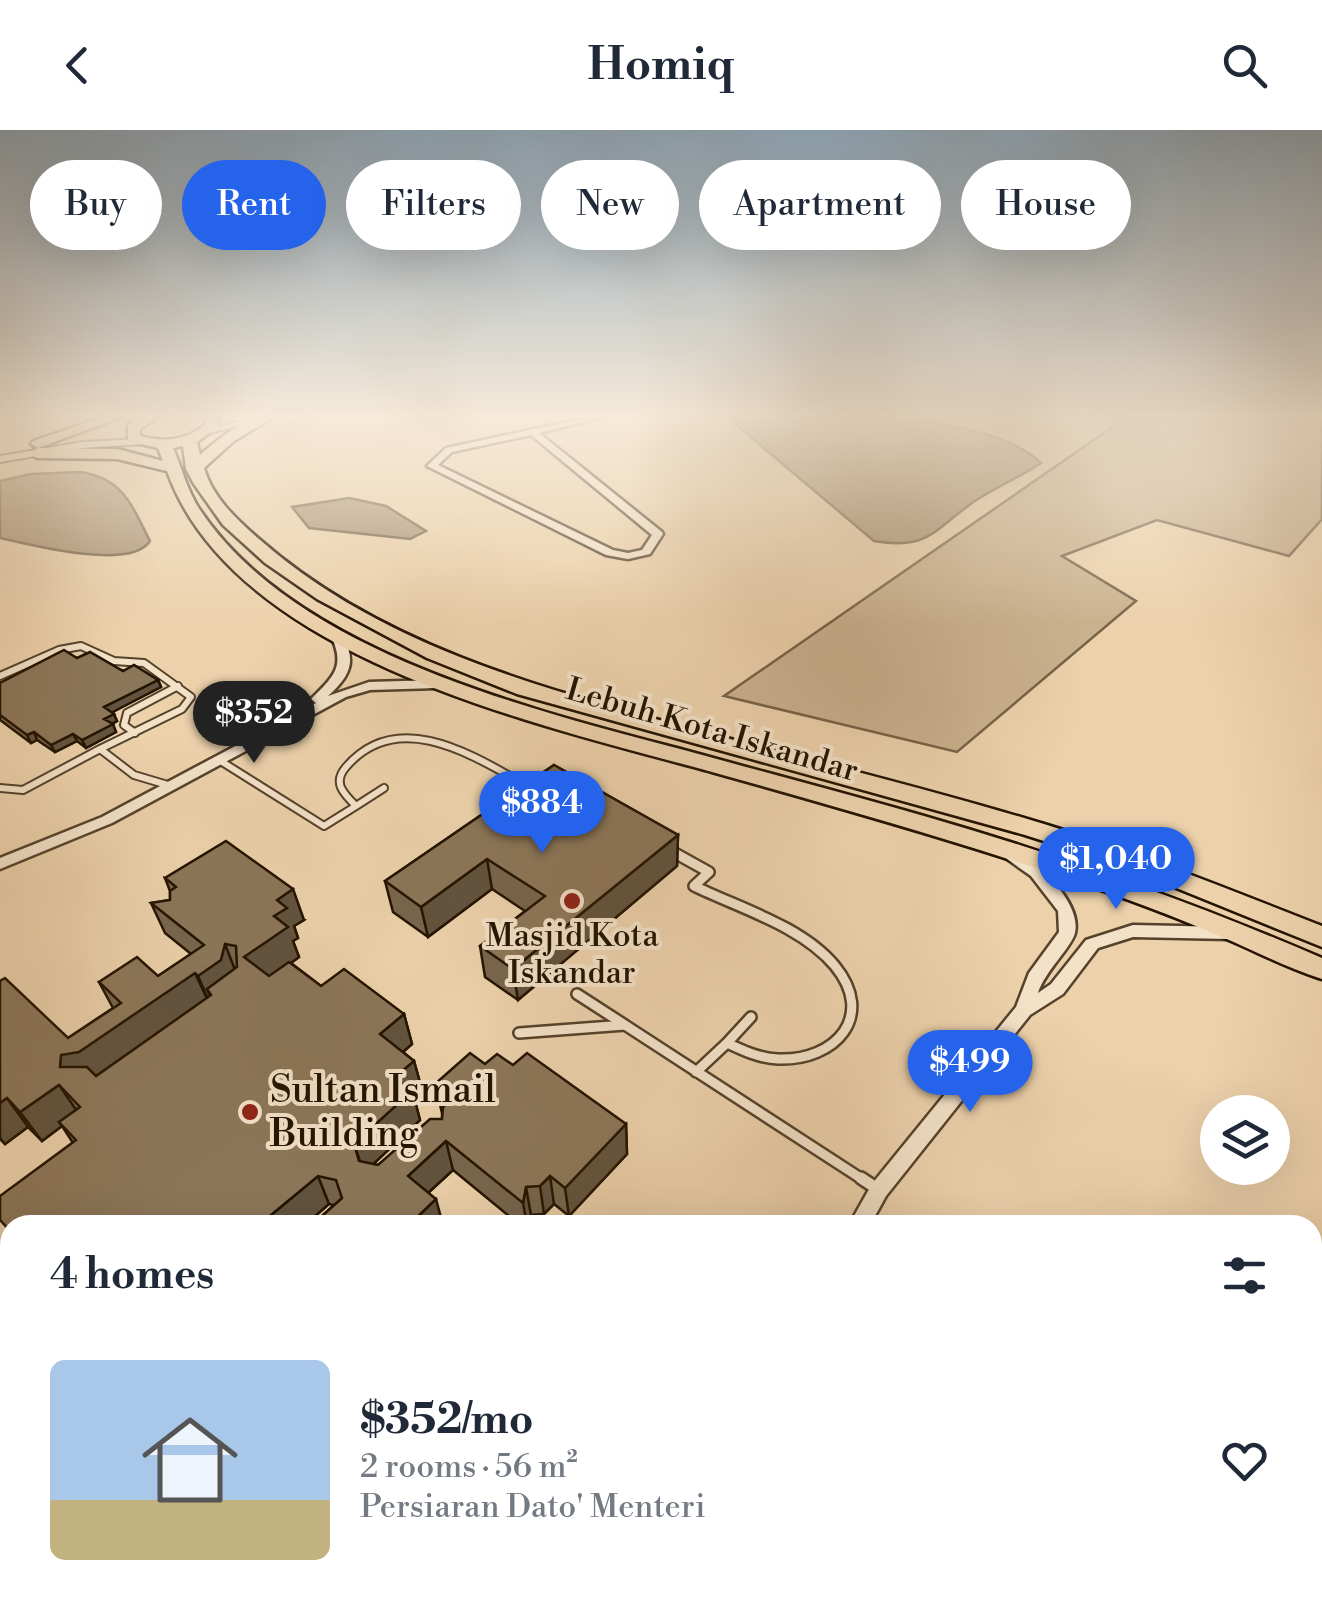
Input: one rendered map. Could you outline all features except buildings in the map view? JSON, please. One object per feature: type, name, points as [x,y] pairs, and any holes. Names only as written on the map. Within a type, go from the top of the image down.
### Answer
[{"type":"highway","name":"Lebuh Kota Iskandar","points":[[186,486],[190,509],[221,547],[259,582],[333,628],[437,684],[522,713],[993,846],[1248,935],[1322,969]]},
{"type":"highway","name":"Lebuh Kota Iskandar","points":[[200,486],[287,572],[388,634],[460,668],[524,690],[1032,829],[1131,860],[1322,937]]},
{"type":"street","points":[[473,486],[610,553],[628,556],[646,552],[658,534],[599,486]]},
{"type":"street","points":[[270,734],[342,676],[344,646],[333,628]]},
{"type":"street","points":[[0,864],[65,839],[342,694],[386,685],[437,684]]},
{"type":"street","points":[[993,846],[1036,872],[1066,910],[1068,933],[1035,977],[1024,1010]]},
{"type":"street","points":[[865,1215],[879,1190],[1024,1010],[1057,989],[1092,944],[1134,931],[1248,935]]},
{"type":"lane","points":[[0,676],[58,650],[80,646],[114,661],[144,663],[191,697],[188,706],[23,790],[0,788]]},
{"type":"lane","points":[[134,733],[124,725],[126,713],[178,686]]},
{"type":"lane","points":[[356,806],[341,791],[343,769],[368,746],[404,737],[450,744],[528,790],[544,780]]},
{"type":"lane","points":[[100,749],[134,776],[171,786]]},
{"type":"lane","points":[[219,760],[324,826],[384,788]]},
{"type":"lane","points":[[660,844],[709,872],[694,886],[804,942],[833,962],[853,997],[850,1019],[841,1039],[823,1052],[777,1062],[748,1057],[728,1043]]},
{"type":"lane","points":[[578,994],[879,1190]]},
{"type":"lane","points":[[696,1072],[751,1017]]},
{"type":"lane","points":[[519,1033],[625,1025]]},
{"type":"shaded area","points":[[0,486],[114,486],[132,506],[150,541],[139,550],[102,555],[0,538]]},
{"type":"shaded area","points":[[809,486],[1001,486],[929,536],[907,543],[874,541]]},
{"type":"shaded area","points":[[1027,486],[1322,486],[1322,519],[1289,556],[1157,520],[1062,556],[1136,601],[957,752],[724,696]]},
{"type":"shaded area","points":[[349,498],[386,506],[426,531],[410,539],[309,528],[292,507]]},
{"type":"place","name":"Masjid Kota Iskandar","points":[[572,901]]},
{"type":"place","name":"Sultan Ismail Building","points":[[250,1112]]}]
